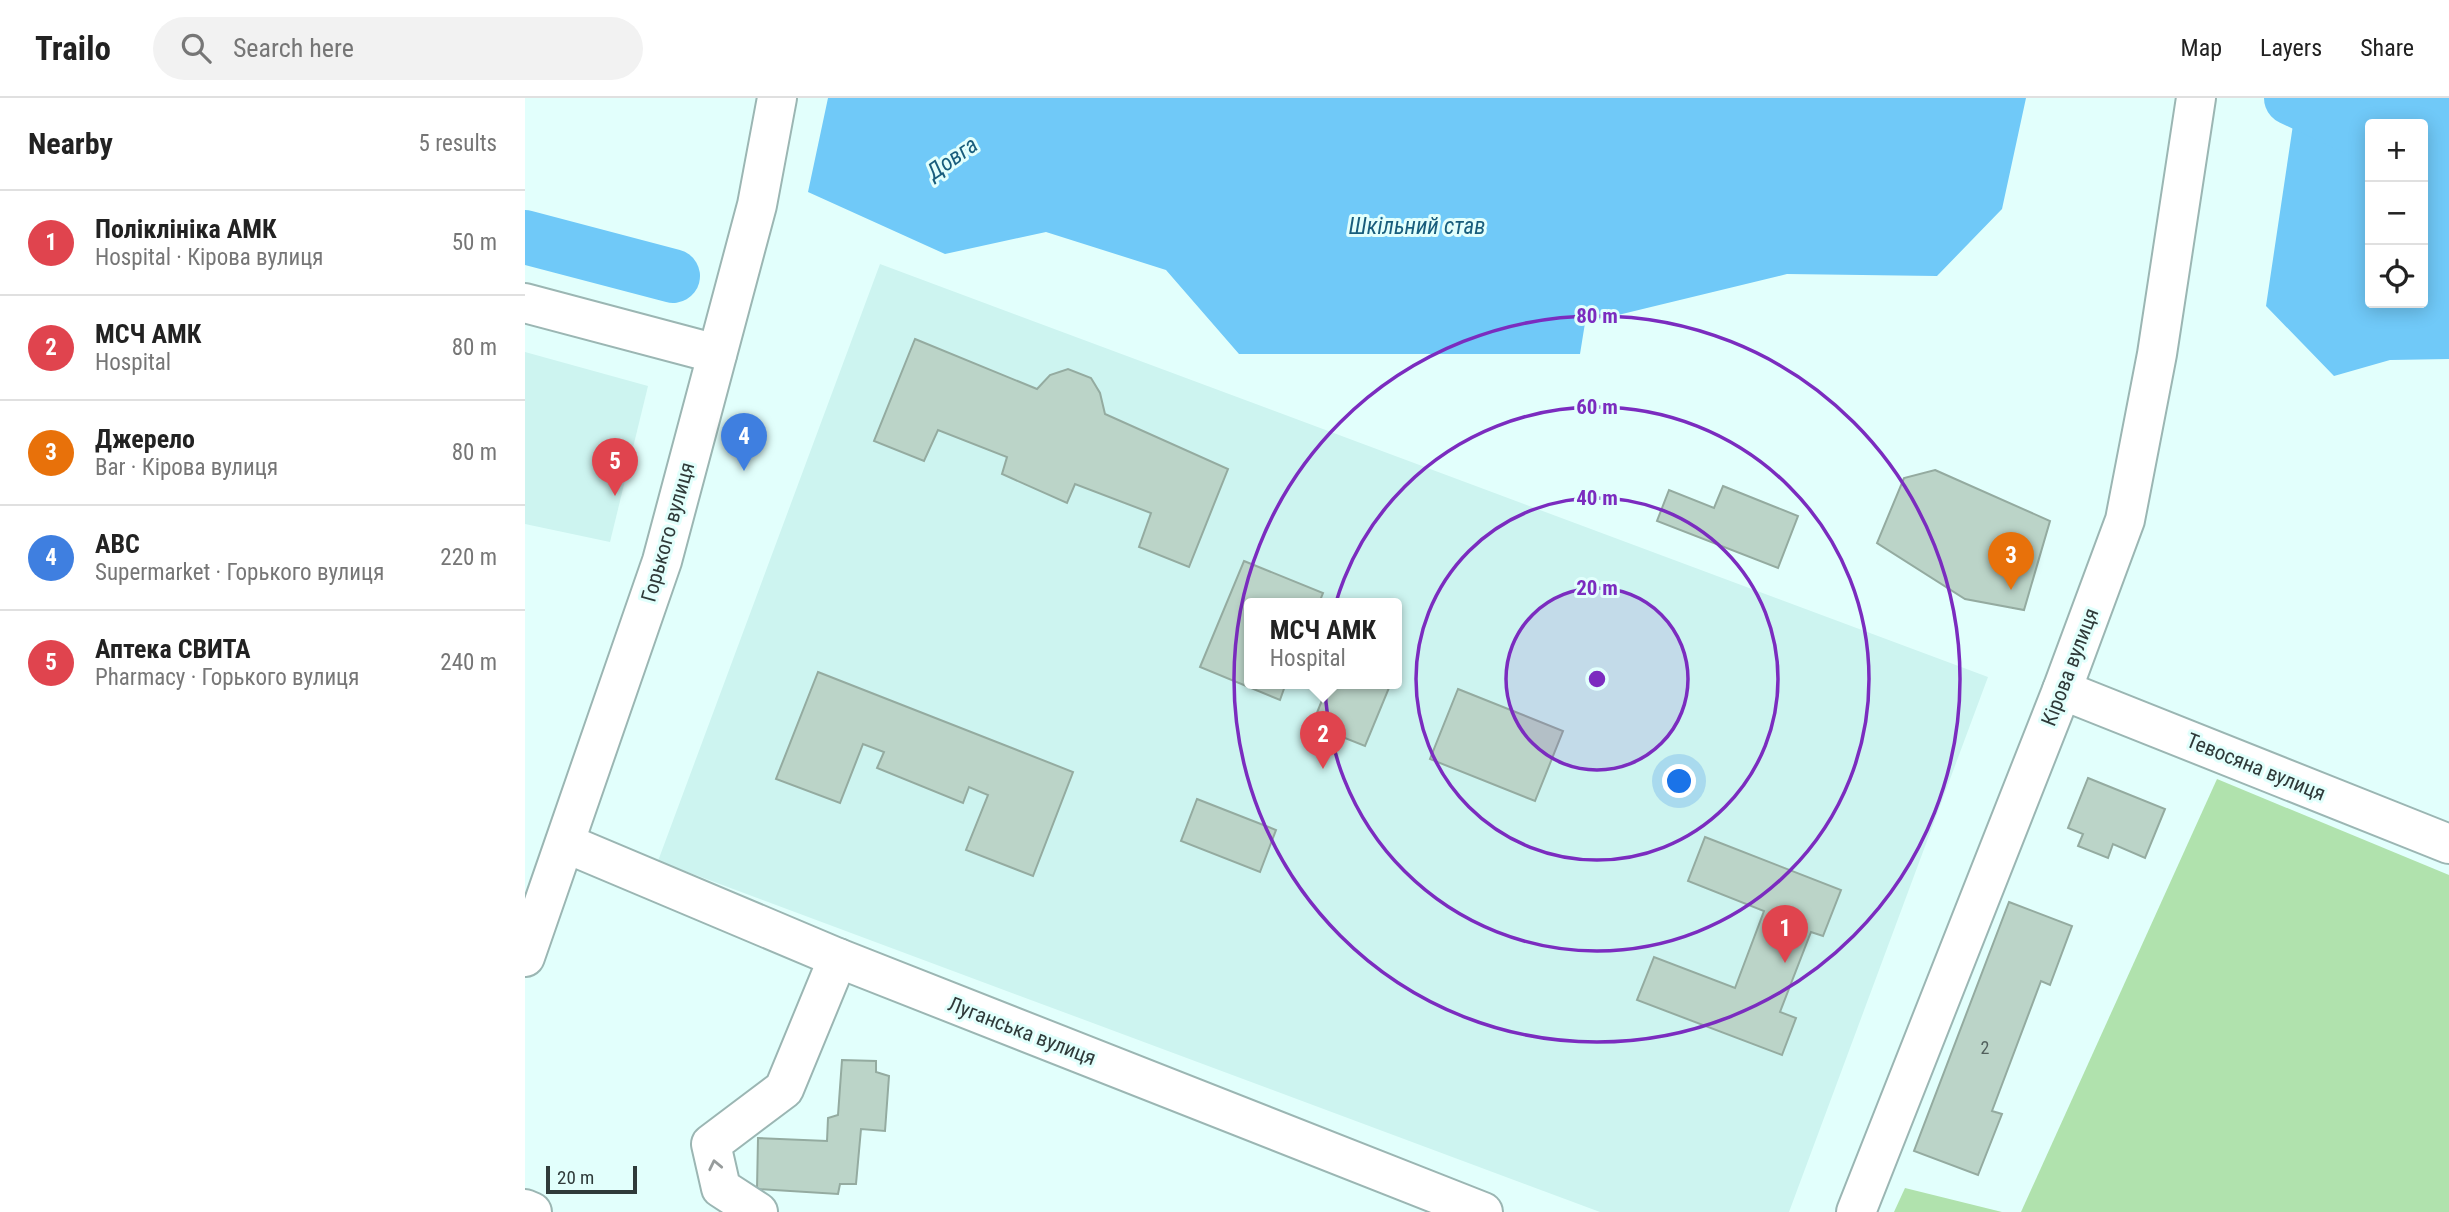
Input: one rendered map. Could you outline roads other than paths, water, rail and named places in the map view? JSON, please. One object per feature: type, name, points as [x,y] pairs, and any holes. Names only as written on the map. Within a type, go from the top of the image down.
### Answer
[{"type":"street","name":"Горького вулиця","points":[[525,957],[662,561],[757,205],[777,98]]},
{"type":"street","name":"Кірова вулиця","points":[[1856,1212],[2062,690],[2125,520],[2157,354],[2196,98]]},
{"type":"street","points":[[525,303],[717,354]]},
{"type":"street","name":"Тевосяна вулиця","points":[[2062,690],[2449,844]]},
{"type":"street","name":"Луганська вулиця","points":[[565,844],[838,958],[1483,1212]]},
{"type":"street","points":[[758,1212],[721,1188],[711,1144],[784,1089],[838,958]]},
{"type":"street","points":[[525,1209],[532,1212]]},
{"type":"water","name":"Шкільний став","points":[[828,98],[2026,98],[2002,209],[1937,276],[1787,274],[1585,323],[1580,354],[1239,354],[1166,270],[1046,232],[945,254],[808,192]]},
{"type":"water","points":[[2297,98],[2449,98],[2449,359],[2390,360],[2334,376],[2266,306]]},
{"type":"waterway","name":"Довга","points":[[2291,98],[2365,133]]},
{"type":"waterway","name":"Довга","points":[[525,237],[673,276]]},
{"type":"place","name":"ABC","points":[[744,471]]},
{"type":"place","name":"Аптека СВИТА","points":[[615,496]]},
{"type":"place","name":"Джерело","points":[[2011,590]]},
{"type":"place","name":"МСЧ АМК","points":[[1323,769]]},
{"type":"place","name":"Поліклініка АМК","points":[[1785,963]]}]
